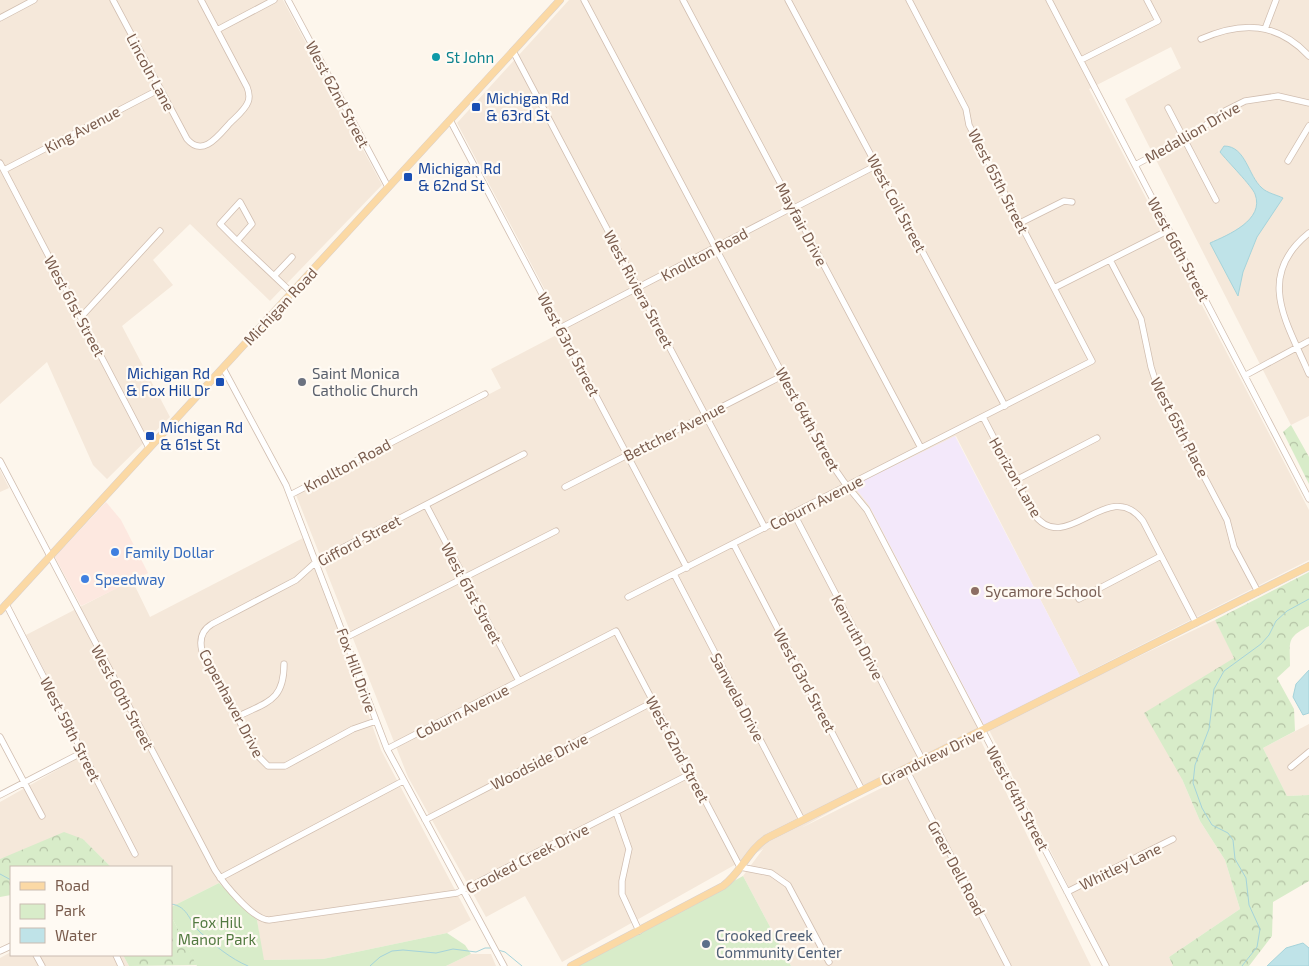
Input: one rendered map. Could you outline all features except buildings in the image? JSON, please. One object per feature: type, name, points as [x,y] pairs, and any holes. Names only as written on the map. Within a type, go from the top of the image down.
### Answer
[{"type":"main road","name":"Michigan Road","points":[[0,611],[560,0]]},
{"type":"main road","name":"Grandview Drive","points":[[571,966],[723,886],[733,878],[761,842],[1309,566]]},
{"type":"street","points":[[0,18],[34,0]]},
{"type":"street","name":"Lincoln Lane","points":[[113,0],[190,143],[201,146],[212,142],[245,108],[249,98],[247,87],[217,30]]},
{"type":"street","points":[[201,0],[217,30],[274,0]]},
{"type":"street","name":"West 62nd Street","points":[[288,0],[388,187]]},
{"type":"street","name":"West 64th Street","points":[[584,0],[828,460],[867,510],[1106,966]]},
{"type":"street","name":"Mayfair Drive","points":[[683,0],[921,448]]},
{"type":"street","name":"West Coil Street","points":[[788,0],[1005,406]]},
{"type":"street","name":"West 65th Street","points":[[909,0],[966,109],[969,124],[1092,361]]},
{"type":"street","name":"West 66th Street","points":[[1049,0],[1309,499]]},
{"type":"street","points":[[1081,60],[1158,21],[1147,0]]},
{"type":"street","points":[[1265,29],[1276,0]]},
{"type":"street","points":[[1200,39],[1231,28],[1265,29],[1287,38],[1309,56]]},
{"type":"street","name":"West Riviera Street","points":[[513,51],[765,528]]},
{"type":"street","name":"King Avenue","points":[[4,170],[160,89]]},
{"type":"street","name":"Medallion Drive","points":[[1135,165],[1184,139],[1226,110],[1249,100],[1278,96],[1309,103]]},
{"type":"street","points":[[1168,108],[1216,200]]},
{"type":"street","name":"West 63rd Street","points":[[450,120],[687,568]]},
{"type":"street","points":[[1288,161],[1309,126]]},
{"type":"street","name":"West 61st Street","points":[[0,163],[149,448]]},
{"type":"street","name":"Knollton Road","points":[[560,328],[877,165]]},
{"type":"street","points":[[1020,223],[1064,201],[1072,202]]},
{"type":"street","points":[[237,241],[252,224],[241,202],[220,224],[237,241],[292,293]]},
{"type":"street","points":[[1054,288],[1169,230]]},
{"type":"street","points":[[81,317],[160,231]]},
{"type":"street","points":[[1309,233],[1290,253],[1279,286],[1279,301],[1284,319],[1309,374]]},
{"type":"street","points":[[274,276],[292,257]]},
{"type":"street","name":"West 65th Place","points":[[1110,260],[1141,319],[1151,367],[1158,389],[1227,520],[1234,547],[1258,592]]},
{"type":"street","points":[[1246,375],[1309,341]]},
{"type":"street","name":"Coburn Avenue","points":[[628,597],[848,487],[1092,361]]},
{"type":"street","name":"Fox Hill Drive","points":[[223,368],[270,453],[290,495],[387,749],[504,966]]},
{"type":"street","name":"Bettcher Avenue","points":[[565,487],[784,375]]},
{"type":"street","name":"Knollton Road","points":[[290,495],[485,394]]},
{"type":"street","name":"Horizon Lane","points":[[983,417],[1036,517],[1052,527],[1070,526],[1108,507],[1119,506],[1131,510],[1143,521],[1196,623]]},
{"type":"street","points":[[1016,480],[1097,438]]},
{"type":"street","name":"Gifford Street","points":[[201,636],[210,625],[296,580],[316,561],[524,454]]},
{"type":"street","name":"West 60th Street","points":[[0,461],[220,878],[256,916],[263,920]]},
{"type":"street","name":"West 61st Street","points":[[426,505],[519,681]]},
{"type":"street","name":"Kenruth Drive","points":[[794,514],[923,761]]},
{"type":"street","points":[[345,638],[556,531]]},
{"type":"street","name":"West 63rd Street","points":[[734,544],[862,790]]},
{"type":"street","points":[[1079,599],[1161,556]]},
{"type":"street","name":"Sanwela Drive","points":[[674,574],[802,820]]},
{"type":"street","name":"West 59th Street","points":[[6,604],[135,854]]},
{"type":"street","name":"West 62nd Street","points":[[616,631],[740,867]]},
{"type":"street","name":"Coburn Avenue","points":[[387,749],[616,631]]},
{"type":"street","name":"Copenhaver Drive","points":[[201,636],[202,651],[260,760],[270,767],[286,766],[353,729],[376,720]]},
{"type":"street","points":[[237,717],[277,695],[283,683],[284,664]]},
{"type":"street","name":"Woodside Drive","points":[[425,820],[653,702]]},
{"type":"street","points":[[0,737],[42,816]]},
{"type":"street","points":[[0,796],[83,752]]},
{"type":"street","points":[[1291,767],[1309,752]]},
{"type":"street","name":"Greer Dell Road","points":[[906,769],[1008,966]]},
{"type":"street","name":"Crooked Creek Drive","points":[[263,920],[451,894],[464,890],[690,774]]},
{"type":"street","points":[[220,878],[404,781]]},
{"type":"street","points":[[616,812],[629,849],[622,881],[622,894],[639,931]]},
{"type":"street","name":"Whitley Lane","points":[[1068,892],[1173,839]]},
{"type":"street","points":[[740,867],[771,873],[788,885],[829,962]]},
{"type":"shaded area","points":[[0,0],[283,0],[382,185],[270,301],[190,224],[153,260],[173,285],[122,326],[170,417],[107,479],[93,465],[47,362],[0,404]]},
{"type":"shaded area","points":[[569,0],[1309,0],[1309,416],[1291,425],[1125,99],[1181,68],[1171,47],[1089,89],[1309,510],[1309,560],[1080,676],[956,436],[858,484],[856,489],[869,505],[984,725],[801,828],[980,739],[1091,966],[791,966],[743,876],[763,849],[562,962],[525,896],[486,917],[408,777],[296,495],[501,388],[491,369],[566,330],[457,123]]},
{"type":"shaded area","name":"Sycamore School","points":[[955,436],[1080,676],[984,725],[869,505],[856,489],[857,484]]},
{"type":"shaded area","points":[[0,470],[9,488],[0,492]]},
{"type":"shaded area","points":[[106,502],[121,520],[148,573],[81,606],[55,557]]},
{"type":"shaded area","points":[[305,537],[381,750],[471,920],[447,933],[323,959],[263,960],[257,920],[219,883],[172,906],[172,866],[110,866],[83,839],[0,859],[0,802],[87,753],[26,635],[132,580],[150,617]]},
{"type":"shaded area","points":[[1215,620],[1235,658],[1182,779],[1200,821],[1225,860],[1240,909],[1169,957],[1173,966],[1109,966],[988,728]]},
{"type":"shaded area","points":[[1309,724],[1309,795],[1287,796],[1263,748]]},
{"type":"shaded area","points":[[10,953],[10,956],[124,956],[129,966],[0,966],[0,958]]},
{"type":"shaded area","points":[[471,954],[491,954],[496,966],[446,966]]},
{"type":"green space","points":[[1291,425],[1309,457],[1309,484],[1283,432]]},
{"type":"green space","points":[[1309,572],[1309,626],[1293,637],[1290,646],[1290,666],[1277,678],[1294,709],[1295,731],[1263,748],[1287,796],[1309,795],[1309,881],[1273,902],[1272,936],[1249,966],[1173,966],[1169,957],[1240,909],[1225,860],[1200,821],[1182,779],[1144,713],[1234,658],[1215,620]]},
{"type":"green space","points":[[64,832],[83,839],[110,866],[10,866],[10,895],[0,897],[0,859]]},
{"type":"green space","points":[[743,876],[791,966],[577,966]]},
{"type":"green space","name":"Fox Hill Manor Park","points":[[219,883],[257,920],[264,960],[323,959],[447,933],[465,945],[471,954],[446,966],[197,966],[172,918],[172,906]]},
{"type":"green space","points":[[172,918],[197,965],[129,966],[124,956],[172,956]]},
{"type":"water","points":[[1224,146],[1231,147],[1242,156],[1257,183],[1262,188],[1269,193],[1283,198],[1257,237],[1243,272],[1238,296],[1210,243],[1226,236],[1243,225],[1255,212],[1257,203],[1253,190],[1220,152]]},
{"type":"water","points":[[1309,670],[1309,713],[1303,715],[1293,697],[1296,684]]},
{"type":"water","points":[[1303,943],[1309,948],[1309,966],[1267,966],[1286,948]]},
{"type":"waterway","points":[[1242,966],[1257,947],[1260,929],[1249,905],[1246,878],[1235,859],[1233,840],[1228,833],[1212,825],[1202,808],[1193,783],[1195,765],[1209,729],[1214,689],[1224,671],[1261,644],[1269,635],[1276,621],[1287,611],[1309,599]]},
{"type":"waterway","points":[[0,874],[10,879]]},
{"type":"waterway","points":[[172,904],[182,908],[197,929],[217,947],[235,960],[248,966]]},
{"type":"waterway","points":[[370,966],[380,957],[392,951],[436,953],[453,949],[476,952],[485,948],[492,948]]},
{"type":"waterway","points":[[498,950],[505,952],[522,966]]},
{"type":"place","name":"St John","points":[[436,57]]},
{"type":"place","name":"Michigan Rd & 63rd St","points":[[476,107]]},
{"type":"place","name":"Michigan Rd & 62nd St","points":[[408,177]]},
{"type":"place","name":"Michigan Rd & Fox Hill Dr","points":[[220,382]]},
{"type":"place","name":"Saint Monica Catholic Church","points":[[302,382]]},
{"type":"place","name":"Michigan Rd & 61st St","points":[[150,436]]},
{"type":"place","name":"Family Dollar","points":[[115,552]]},
{"type":"place","name":"Speedway","points":[[85,579]]},
{"type":"place","name":"Sycamore School","points":[[975,591]]},
{"type":"place","name":"Crooked Creek Community Center","points":[[706,944]]}]
